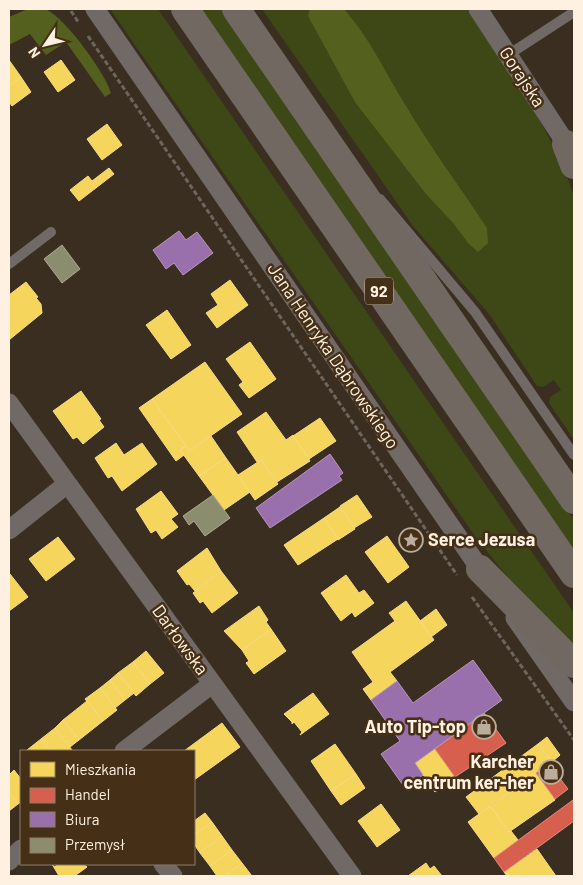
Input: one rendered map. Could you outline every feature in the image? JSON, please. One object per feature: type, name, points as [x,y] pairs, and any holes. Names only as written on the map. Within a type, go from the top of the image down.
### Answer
[{"type":"main road","name":"92","points":[[184,9],[574,574]]},
{"type":"main road","name":"92","points":[[236,9],[574,500]]},
{"type":"main road","points":[[469,579],[574,664]]},
{"type":"street","name":"Jana Henryka Dąbrowskiego","points":[[94,9],[469,579],[574,702]]},
{"type":"street","name":"Gorajska","points":[[478,9],[571,155]]},
{"type":"street","name":"Darłowska","points":[[9,404],[350,875]]},
{"type":"street","points":[[9,530],[67,484]]},
{"type":"street","points":[[125,750],[212,684]]},
{"type":"street","points":[[9,861],[20,850]]},
{"type":"street","points":[[165,865],[172,876]]},
{"type":"lane","points":[[508,55],[574,12]]},
{"type":"lane","points":[[341,162],[392,211],[475,312],[574,455]]},
{"type":"lane","points":[[9,264],[51,232]]},
{"type":"path","points":[[70,11],[81,26]]},
{"type":"path","points":[[86,34],[469,579],[574,740]]},
{"type":"green space","points":[[28,9],[45,9],[64,24],[94,61],[108,84],[111,93],[105,97],[66,42],[46,55],[30,34],[9,45],[9,17]]},
{"type":"green space","points":[[110,9],[158,9],[574,613],[574,649],[514,585],[477,539]]},
{"type":"green space","points":[[199,9],[221,9],[574,520],[574,553]]},
{"type":"green space","points":[[262,9],[467,9],[541,123],[565,171],[574,196],[574,440],[549,403],[550,397],[561,390],[554,380],[543,387],[537,386],[489,314],[413,226]]},
{"type":"green space","points":[[310,9],[344,9],[362,32],[435,152],[487,228],[488,243],[478,252],[426,194],[355,102],[308,16]]},
{"type":"building: Mieszkania","points":[[9,60],[21,77],[9,86]]},
{"type":"building: Mieszkania","points":[[61,60],[75,80],[58,92],[44,72]]},
{"type":"building: Mieszkania","points":[[21,77],[31,92],[12,106],[9,102],[9,86]]},
{"type":"building: Mieszkania","points":[[107,124],[122,145],[102,160],[87,139]]},
{"type":"building: Mieszkania","points":[[109,168],[114,174],[79,201],[70,190],[88,176],[92,181]]},
{"type":"building: Mieszkania","points":[[230,280],[248,305],[217,328],[206,313],[218,305],[211,294]]},
{"type":"building: Mieszkania","points":[[26,282],[38,297],[36,298],[41,304],[42,313],[9,340],[9,295]]},
{"type":"building: Mieszkania","points":[[167,310],[191,345],[171,359],[146,325]]},
{"type":"building: Mieszkania","points":[[250,342],[276,379],[249,398],[239,385],[243,382],[226,359]]},
{"type":"building: Mieszkania","points":[[205,362],[242,414],[189,451],[152,399]]},
{"type":"building: Mieszkania","points":[[81,391],[101,419],[99,420],[104,427],[83,444],[77,437],[73,439],[53,411]]},
{"type":"building: Mieszkania","points":[[152,399],[186,446],[180,450],[184,455],[176,461],[139,408]]},
{"type":"building: Mieszkania","points":[[266,412],[286,440],[293,435],[310,461],[277,482],[261,460],[257,462],[237,432]]},
{"type":"building: Mieszkania","points":[[320,418],[336,441],[309,459],[293,436]]},
{"type":"building: Mieszkania","points":[[211,436],[226,458],[199,476],[180,450],[186,446],[189,451]]},
{"type":"building: Mieszkania","points":[[116,443],[124,455],[142,443],[157,464],[122,491],[112,476],[108,478],[95,458]]},
{"type":"building: Mieszkania","points":[[226,458],[250,492],[224,510],[199,476]]},
{"type":"building: Mieszkania","points":[[261,460],[278,484],[255,500],[238,475]]},
{"type":"building: Mieszkania","points":[[161,491],[178,514],[171,519],[178,527],[162,539],[156,530],[151,533],[136,509]]},
{"type":"building: Mieszkania","points":[[357,495],[372,517],[354,528],[340,506]]},
{"type":"building: Mieszkania","points":[[340,507],[355,529],[338,540],[324,518]]},
{"type":"building: Mieszkania","points":[[324,518],[338,539],[298,565],[284,545]]},
{"type":"building: Mieszkania","points":[[387,536],[409,567],[388,583],[365,552]]},
{"type":"building: Mieszkania","points":[[58,537],[75,559],[46,581],[29,559]]},
{"type":"building: Mieszkania","points":[[207,548],[221,571],[195,591],[189,584],[187,585],[177,571]]},
{"type":"building: Mieszkania","points":[[221,571],[238,593],[212,613],[203,601],[200,603],[193,593]]},
{"type":"building: Mieszkania","points":[[9,575],[28,597],[9,611]]},
{"type":"building: Mieszkania","points":[[346,575],[359,593],[364,590],[374,603],[355,617],[352,612],[341,621],[321,593]]},
{"type":"building: Mieszkania","points":[[406,601],[434,640],[390,672],[397,681],[371,700],[363,689],[373,682],[352,652],[395,621],[389,613]]},
{"type":"building: Mieszkania","points":[[259,606],[268,620],[266,622],[271,629],[242,650],[224,631]]},
{"type":"building: Mieszkania","points":[[436,609],[447,625],[431,637],[420,621]]},
{"type":"building: Mieszkania","points":[[271,629],[286,651],[254,674],[246,663],[249,661],[242,650]]},
{"type":"building: Mieszkania","points":[[146,651],[164,673],[150,684],[133,662]]},
{"type":"building: Mieszkania","points":[[133,662],[150,684],[136,696],[118,673]]},
{"type":"building: Mieszkania","points":[[118,673],[134,693],[125,700],[110,680]]},
{"type":"building: Mieszkania","points":[[110,680],[125,700],[115,708],[100,688]]},
{"type":"building: Mieszkania","points":[[100,688],[117,710],[103,721],[85,699]]},
{"type":"building: Mieszkania","points":[[313,693],[329,714],[300,735],[302,732],[284,714]]},
{"type":"building: Mieszkania","points":[[87,701],[103,721],[79,740],[63,720]]},
{"type":"building: Mieszkania","points":[[63,720],[79,740],[70,747],[55,728]]},
{"type":"building: Mieszkania","points":[[222,723],[240,747],[195,779],[195,750],[185,750]]},
{"type":"building: Mieszkania","points":[[55,728],[72,750],[49,750],[41,739]]},
{"type":"building: Mieszkania","points":[[547,737],[560,755],[552,762],[538,744]]},
{"type":"building: Mieszkania","points":[[41,739],[49,750],[27,750]]},
{"type":"building: Mieszkania","points":[[335,744],[356,774],[331,791],[311,761]]},
{"type":"building: Mieszkania","points":[[538,744],[552,762],[479,814],[466,797]]},
{"type":"building: Mieszkania","points":[[435,749],[455,777],[435,792],[415,763]]},
{"type":"building: Mieszkania","points":[[14,770],[20,778],[20,803],[18,804],[9,793],[9,775]]},
{"type":"building: Mieszkania","points":[[536,773],[555,800],[509,832],[490,807]]},
{"type":"building: Mieszkania","points":[[356,774],[365,788],[341,805],[331,791]]},
{"type":"building: Mieszkania","points":[[9,793],[18,804],[9,811]]},
{"type":"building: Mieszkania","points":[[381,804],[400,830],[377,847],[358,821]]},
{"type":"building: Mieszkania","points":[[490,806],[509,832],[511,831],[518,840],[494,858],[468,822]]},
{"type":"building: Mieszkania","points":[[205,813],[212,822],[195,834],[195,820]]},
{"type":"building: Mieszkania","points":[[212,822],[222,836],[200,853],[195,846],[195,834]]},
{"type":"building: Mieszkania","points":[[222,836],[232,850],[210,866],[200,853]]},
{"type":"building: Mieszkania","points":[[537,849],[556,876],[507,876],[504,872]]},
{"type":"building: Mieszkania","points":[[232,850],[242,863],[225,876],[217,876],[210,866]]},
{"type":"building: Mieszkania","points":[[242,863],[252,876],[225,876]]},
{"type":"building: Mieszkania","points":[[426,863],[430,869],[434,866],[442,876],[408,876]]},
{"type":"building: Mieszkania","points":[[53,865],[54,867],[57,865],[84,865],[87,867],[77,876],[59,876]]},
{"type":"building: Handel","points":[[484,713],[506,743],[455,777],[435,749]]},
{"type":"building: Handel","points":[[549,764],[568,789],[555,799],[536,773]]},
{"type":"building: Handel","points":[[573,800],[574,821],[504,872],[494,858]]},
{"type":"building: Biura","points":[[179,231],[186,240],[197,232],[213,253],[183,275],[174,263],[166,269],[153,250]]},
{"type":"building: Biura","points":[[330,454],[343,473],[339,476],[342,480],[270,528],[256,508]]},
{"type":"building: Biura","points":[[473,660],[502,700],[415,763],[423,775],[405,788],[381,754],[400,741],[371,700],[397,681],[413,703]]},
{"type":"building: Przemysł","points":[[62,245],[80,269],[62,283],[44,259]]},
{"type":"building: Przemysł","points":[[213,495],[230,518],[205,536],[194,521],[189,525],[183,516]]},
{"type":"place","name":"Serce Jezusa","points":[[411,540]]},
{"type":"place","name":"Auto Tip-top","points":[[484,727]]},
{"type":"place","name":"Karcher centrum ker-her","points":[[551,772]]}]
